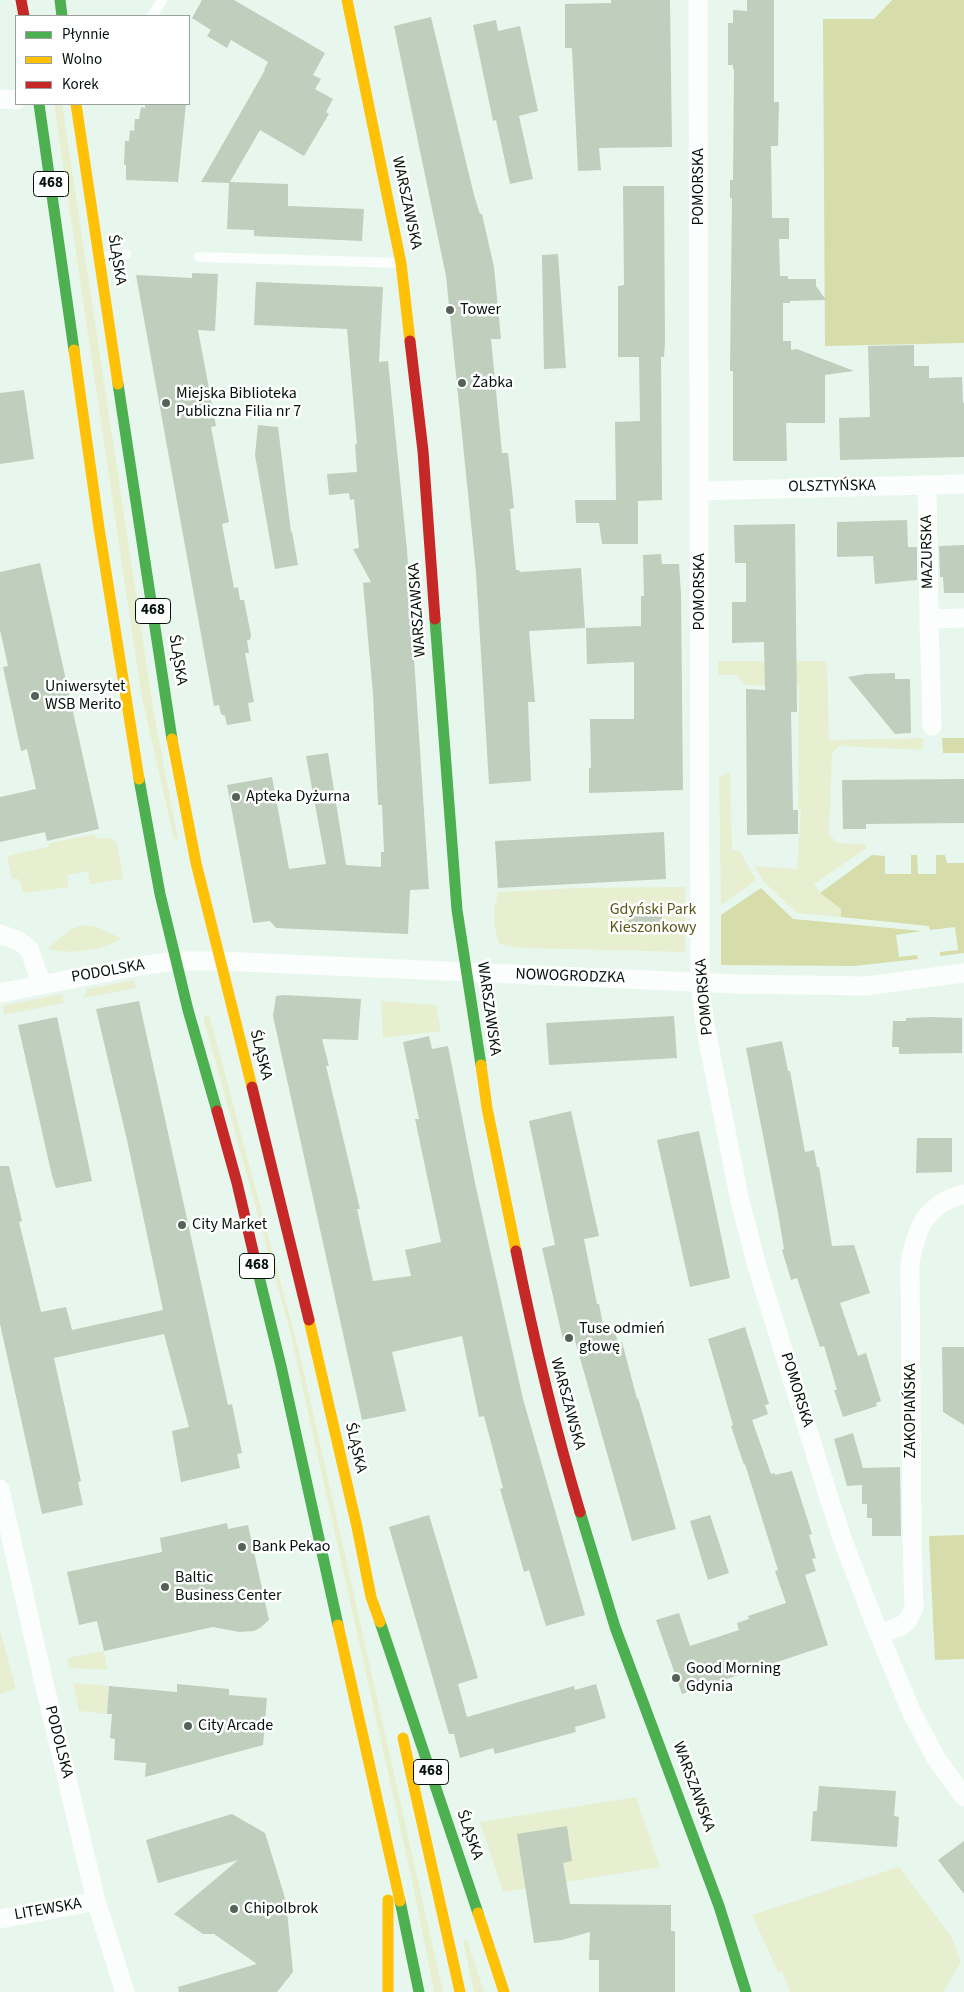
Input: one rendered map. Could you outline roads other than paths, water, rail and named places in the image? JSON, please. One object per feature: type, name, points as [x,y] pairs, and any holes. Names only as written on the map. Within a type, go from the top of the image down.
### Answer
[{"type":"main road","points":[[21,0],[24,15]]},
{"type":"main road","points":[[60,0],[62,15]]},
{"type":"main road","name":"WARSZAWSKA","points":[[347,0],[401,263],[423,451],[457,910],[487,1108],[534,1340],[557,1435],[615,1628],[715,1897],[746,1992]]},
{"type":"main road","name":"468","points":[[39,105],[99,528],[129,721],[160,894],[176,961],[237,1183],[281,1366],[418,1992]]},
{"type":"main road","name":"ŚLĄSKA","points":[[76,105],[174,753],[196,863],[298,1272],[357,1527],[371,1597],[504,1992]]},
{"type":"main road","points":[[371,1597],[395,1704]]},
{"type":"main road","points":[[400,1724],[460,1992]]},
{"type":"main road","points":[[388,1849],[388,1992]]},
{"type":"street","name":"POMORSKA","points":[[698,0],[700,983],[705,1025],[734,1173],[757,1266],[843,1541],[912,1713],[936,1758],[964,1797]]},
{"type":"street","points":[[0,99],[15,100]]},
{"type":"street","name":"OLSZTYŃSKA","points":[[700,491],[964,484]]},
{"type":"street","name":"MAZURSKA","points":[[927,485],[932,726]]},
{"type":"street","points":[[929,619],[964,618]]},
{"type":"street","points":[[0,934],[19,941],[29,949],[42,985]]},
{"type":"street","name":"NOWOGRODZKA","points":[[176,961],[220,961],[700,983],[866,986],[964,973]]},
{"type":"street","name":"PODOLSKA","points":[[0,993],[102,972],[176,961]]},
{"type":"street","name":"ZAKOPIAŃSKA","points":[[879,1634],[901,1626],[908,1620],[914,1607],[910,1263],[915,1239],[922,1222],[937,1206],[964,1194]]},
{"type":"street","name":"PODOLSKA","points":[[0,1489],[96,1901],[124,1992]]},
{"type":"street","name":"LITEWSKA","points":[[0,1919],[96,1901]]},
{"type":"lane","points":[[153,15],[162,0]]},
{"type":"lane","points":[[100,258],[126,254]]},
{"type":"lane","points":[[199,257],[401,263]]},
{"type":"place","name":"Tower","points":[[450,310]]},
{"type":"place","name":"Żabka","points":[[462,383]]},
{"type":"place","name":"Miejska Biblioteka Publiczna Filia nr 7","points":[[166,403]]},
{"type":"place","name":"Uniwersytet WSB Merito","points":[[35,696]]},
{"type":"place","name":"Apteka Dyżurna","points":[[236,797]]},
{"type":"place","name":"City Market","points":[[182,1225]]},
{"type":"place","name":"Tuse odmień głowę","points":[[569,1338]]},
{"type":"place","name":"Bank Pekao","points":[[242,1547]]},
{"type":"place","name":"Baltic Business Center","points":[[165,1587]]},
{"type":"place","name":"Good Morning Gdynia","points":[[676,1678]]},
{"type":"place","name":"City Arcade","points":[[188,1726]]},
{"type":"place","name":"Chipolbrok","points":[[234,1909]]},
{"type":"park label","name":"Gdyński Park Kieszonkowy","points":[[653,919]]}]
